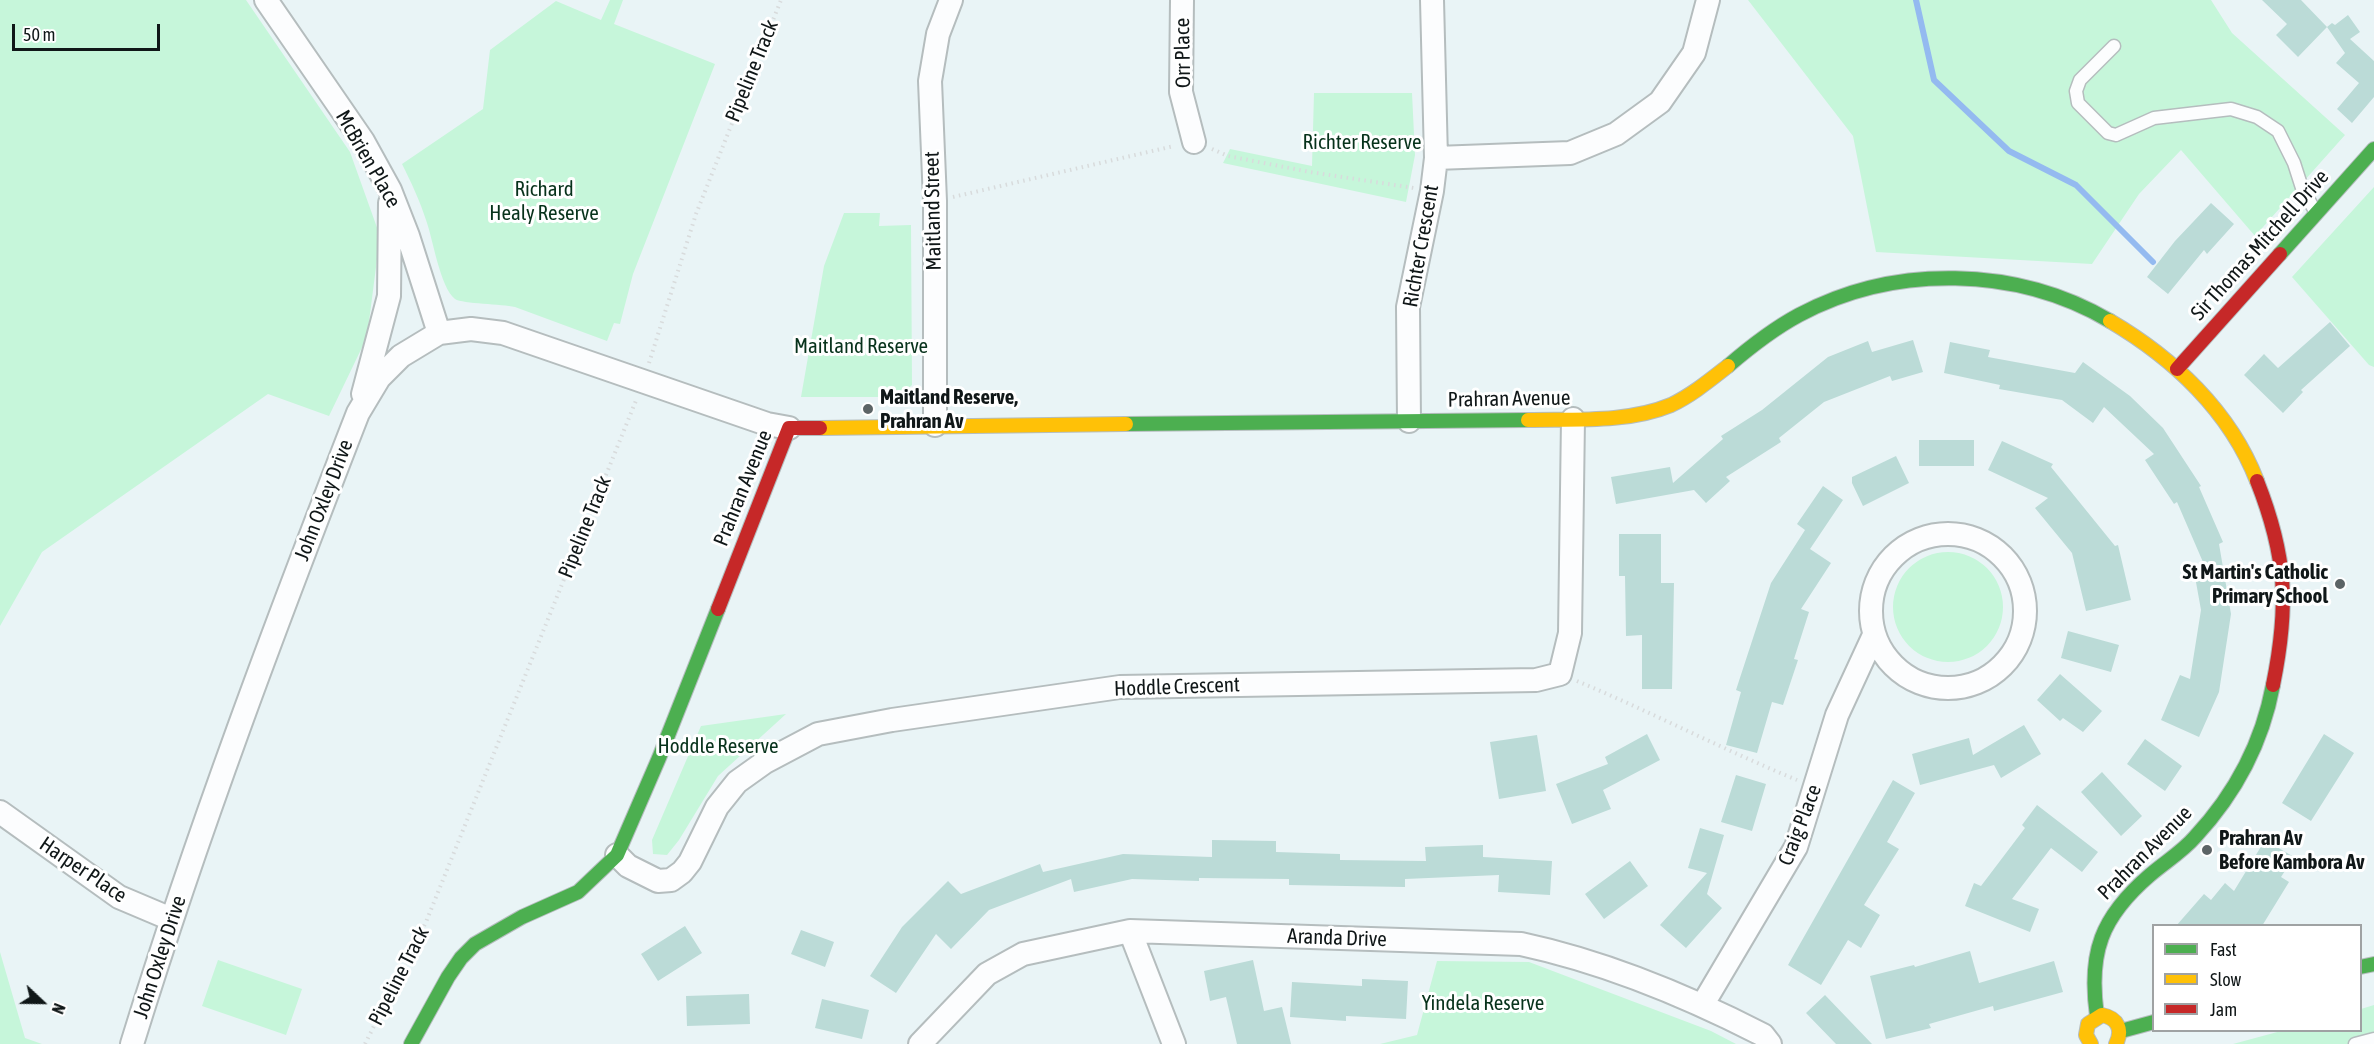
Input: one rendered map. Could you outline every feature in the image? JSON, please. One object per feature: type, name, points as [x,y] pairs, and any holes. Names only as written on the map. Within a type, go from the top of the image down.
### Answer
[{"type":"street","name":"McBrien Place","points":[[266,0],[363,141],[390,190],[408,236],[440,333]]},
{"type":"street","name":"Maitland Street","points":[[934,425],[935,201],[930,81],[938,34],[951,0]]},
{"type":"street","name":"Orr Place","points":[[1182,0],[1181,92],[1194,142]]},
{"type":"street","name":"Richter Crescent","points":[[1409,421],[1408,307],[1432,191],[1436,158],[1432,0]]},
{"type":"street","points":[[1436,158],[1570,153],[1616,134],[1660,102],[1694,53],[1708,0]]},
{"type":"street","name":"Sir Thomas Mitchell Drive","points":[[2176,369],[2374,149]]},
{"type":"street","points":[[358,413],[389,296],[390,190]]},
{"type":"street","name":"Prahran Avenue","points":[[411,1044],[448,977],[461,958],[475,944],[506,926],[578,892],[617,855],[659,758],[789,428],[1573,419],[1634,416],[1655,411],[1695,392],[1763,336],[1839,297],[1876,287],[1932,278],[1993,281],[2038,290],[2070,301],[2116,322],[2149,344],[2205,395],[2234,435],[2253,471],[2270,514],[2284,595],[2281,644],[2271,700],[2258,741],[2228,797],[2185,848],[2149,875],[2122,901],[2103,930],[2093,970],[2097,1016]]},
{"type":"street","name":"John Oxley Drive","points":[[132,1044],[171,919],[270,640],[358,413],[379,378],[401,356],[440,333],[471,329],[503,333],[766,424],[789,428]]},
{"type":"street","points":[[1560,674],[1570,633],[1573,419]]},
{"type":"street","points":[[1960,534],[1986,543],[2006,559],[2019,580],[2026,604],[2024,629],[2014,652],[1997,671],[1975,684],[1951,689],[1926,686],[1903,675],[1886,657],[1874,635],[1870,609],[1876,583],[1889,560],[1910,544],[1935,535],[1960,534]]},
{"type":"street","name":"Craig Place","points":[[1703,1004],[1796,847],[1837,714],[1874,635]]},
{"type":"street","name":"Hoddle Crescent","points":[[617,855],[628,866],[658,881],[671,880],[690,862],[717,807],[737,782],[765,762],[818,734],[892,720],[1120,687],[1536,680],[1560,674]]},
{"type":"street","name":"Harper Place","points":[[0,812],[119,897],[171,919]]},
{"type":"street","points":[[1130,931],[1174,1044]]},
{"type":"street","name":"Aranda Drive","points":[[920,1044],[987,974],[1023,954],[1130,931],[1521,944],[1561,952],[1703,1004],[1764,1035],[1770,1044]]},
{"type":"street","points":[[2084,1043],[2088,1024],[2097,1016],[2102,1015],[2112,1017],[2120,1026],[2118,1038]]},
{"type":"street","points":[[2118,1038],[2152,1023]]},
{"type":"lane","points":[[2114,46],[2080,80],[2076,91],[2078,103],[2108,133],[2116,135],[2154,118],[2231,109],[2257,117],[2278,131],[2294,163],[2302,188],[2316,213]]},
{"type":"path","name":"Pipeline Track","points":[[365,1044],[426,922],[644,382],[696,214],[780,0]]},
{"type":"path","points":[[935,201],[1194,142],[1228,156],[1310,172],[1432,191]]},
{"type":"path","points":[[1560,674],[1639,707],[1676,727],[1753,762],[1815,787]]},
{"type":"green space","points":[[0,0],[246,0],[350,152],[380,236],[367,337],[329,416],[268,394],[42,552],[0,626]]},
{"type":"green space","name":"Richard Healy Reserve","points":[[610,0],[623,0],[614,24],[715,64],[633,274],[620,324],[614,323],[607,341],[515,307],[455,299],[445,284],[424,213],[402,164],[483,109],[490,50],[556,1],[601,20]]},
{"type":"green space","points":[[1748,0],[2211,0],[2232,33],[2345,135],[2255,236],[2181,150],[2139,194],[2092,264],[1876,252],[1853,136]]},
{"type":"green space","name":"Richter Reserve","points":[[1314,93],[1412,93],[1415,155],[1406,202],[1223,163],[1230,149],[1312,166]]},
{"type":"green space","points":[[2374,187],[2374,367],[2369,365],[2292,277]]},
{"type":"green space","name":"Maitland Reserve","points":[[844,213],[880,213],[879,226],[911,225],[912,385],[899,397],[801,397],[824,266]]},
{"type":"green space","points":[[1948,552],[1969,556],[1987,568],[1999,586],[2003,607],[1999,628],[1987,646],[1969,658],[1948,662],[1927,658],[1909,646],[1897,628],[1893,607],[1897,586],[1909,568],[1927,556]]},
{"type":"green space","name":"Hoddle Reserve","points":[[786,714],[718,776],[679,840],[667,855],[653,854],[652,840],[701,726]]},
{"type":"green space","points":[[0,952],[25,1038],[42,1044],[0,1044]]},
{"type":"green space","points":[[218,960],[302,989],[286,1035],[202,1006]]},
{"type":"green space","name":"Yindela Reserve","points":[[1437,961],[1529,962],[1711,1031],[1736,1044],[1380,1044],[1417,1035]]},
{"type":"green space","points":[[2374,1005],[2374,1044],[2233,1044],[2277,1032],[2362,1032],[2362,1009]]},
{"type":"building","points":[[2262,0],[2301,0],[2327,27],[2298,57],[2276,35],[2287,24]]},
{"type":"building","points":[[2348,15],[2360,32],[2350,39],[2374,61],[2374,97],[2352,123],[2337,109],[2359,83],[2336,63],[2345,53],[2327,27],[2332,23],[2335,25]]},
{"type":"building","points":[[2211,203],[2234,224],[2207,254],[2204,250],[2168,294],[2147,277],[2175,241]]},
{"type":"building","points":[[2330,322],[2350,346],[2301,390],[2303,392],[2283,413],[2244,375],[2264,354],[2278,368]]},
{"type":"building","points":[[1913,340],[1923,372],[1892,381],[1890,376],[1824,402],[1779,438],[1781,442],[1726,477],[1730,481],[1706,503],[1694,490],[1616,504],[1611,477],[1670,467],[1673,483],[1723,439],[1721,436],[1762,410],[1828,357],[1868,341],[1872,352]]},
{"type":"building","points":[[1950,342],[1990,350],[1988,357],[2075,373],[2083,362],[2130,396],[2163,428],[2201,486],[2199,487],[2223,542],[2219,544],[2231,614],[2219,692],[2199,737],[2161,720],[2180,675],[2190,679],[2201,610],[2194,571],[2206,569],[2177,502],[2174,504],[2145,460],[2154,454],[2104,407],[2093,423],[2062,400],[1999,389],[2000,385],[1944,373]]},
{"type":"building","points":[[1919,440],[1974,440],[1974,466],[1919,466]]},
{"type":"building","points":[[2002,441],[2053,464],[2051,467],[2115,546],[2118,545],[2131,600],[2086,611],[2072,553],[2035,508],[2048,498],[1988,470]]},
{"type":"building","points":[[1896,456],[1909,483],[1863,506],[1852,483],[1852,477]]},
{"type":"building","points":[[1823,486],[1843,500],[1810,549],[1831,563],[1801,609],[1809,612],[1794,659],[1798,660],[1783,705],[1772,702],[1757,753],[1726,745],[1741,692],[1736,690],[1771,583],[1805,530],[1797,524]]},
{"type":"building","points":[[1619,534],[1661,534],[1661,583],[1674,583],[1672,689],[1642,689],[1642,635],[1626,636],[1625,576],[1619,576]]},
{"type":"building","points":[[2068,631],[2119,645],[2111,672],[2061,658]]},
{"type":"building","points":[[2060,674],[2102,711],[2083,732],[2063,718],[2060,721],[2037,700]]},
{"type":"building","points":[[2024,725],[2041,754],[2001,778],[1994,765],[1920,785],[1912,754],[1969,738],[1973,755]]},
{"type":"building","points":[[1647,734],[1660,760],[1603,790],[1611,809],[1572,824],[1556,784],[1608,764],[1605,757]]},
{"type":"building","points":[[2324,734],[2354,753],[2311,821],[2282,803]]},
{"type":"building","points":[[1537,735],[1546,791],[1499,799],[1490,742]]},
{"type":"building","points":[[2145,739],[2182,766],[2165,791],[2127,764]]},
{"type":"building","points":[[2102,772],[2142,816],[2121,836],[2081,792]]},
{"type":"building","points":[[1736,775],[1766,784],[1752,831],[1721,822]]},
{"type":"building","points":[[1893,780],[1915,793],[1887,842],[1899,849],[1864,905],[1880,915],[1861,948],[1848,940],[1821,985],[1788,965]]},
{"type":"building","points":[[2037,805],[2098,852],[2082,872],[2051,848],[2012,899],[2039,909],[2030,932],[1965,906],[1974,883],[1981,886],[2025,828],[2022,825]]},
{"type":"building","points":[[1700,828],[1724,835],[1707,894],[1722,908],[1686,948],[1660,925],[1707,873],[1688,868]]},
{"type":"building","points":[[1212,840],[1276,841],[1276,852],[1340,854],[1340,860],[1426,861],[1425,847],[1483,845],[1483,857],[1552,861],[1550,895],[1498,892],[1499,875],[1405,879],[1405,887],[1289,885],[1289,879],[1199,878],[1199,881],[1132,879],[1074,892],[1071,879],[989,910],[951,949],[936,934],[896,993],[870,976],[902,927],[948,881],[961,894],[1040,864],[1043,872],[1123,854],[1212,857]]},
{"type":"building","points":[[2265,840],[2294,857],[2281,877],[2289,882],[2263,924],[2178,924],[2204,894],[2211,900],[2225,883],[2234,891]]},
{"type":"building","points":[[1630,861],[1648,886],[1604,919],[1585,894]]},
{"type":"building","points":[[685,926],[702,953],[658,981],[641,954]]},
{"type":"building","points":[[801,930],[834,942],[825,967],[791,954]]},
{"type":"building","points":[[1970,951],[1979,983],[2054,961],[2063,992],[1994,1011],[1993,1006],[1929,1024],[1931,1028],[1886,1039],[1870,976],[1914,965],[1915,967]]},
{"type":"building","points":[[1253,960],[1264,1011],[1282,1007],[1291,1044],[1237,1044],[1226,997],[1210,1001],[1204,971]]},
{"type":"building","points":[[1362,979],[1408,981],[1406,1019],[1346,1016],[1346,1021],[1290,1017],[1292,982],[1362,986]]},
{"type":"building","points":[[749,994],[750,1024],[687,1026],[686,996]]},
{"type":"building","points":[[1825,995],[1872,1044],[1836,1044],[1806,1013]]},
{"type":"building","points":[[822,999],[869,1010],[862,1039],[815,1028]]},
{"type":"waterway","points":[[1916,0],[1934,80],[2009,151],[2076,185],[2153,262]]},
{"type":"traffic: fast","points":[[2280,254],[2374,149]]},
{"type":"traffic: fast","points":[[1728,366],[1780,326],[1799,315],[1836,298],[1875,287],[1915,280],[1955,278],[1996,281],[2036,290],[2074,303],[2110,321]]},
{"type":"traffic: fast","points":[[1126,424],[1528,420]]},
{"type":"traffic: fast","points":[[411,1044],[448,977],[461,958],[475,944],[522,917],[578,892],[617,855],[659,758],[718,609]]},
{"type":"traffic: fast","points":[[2097,1016],[2095,994],[2097,955],[2109,921],[2133,891],[2190,842],[2223,803],[2254,748],[2262,728],[2273,685]]},
{"type":"traffic: fast","points":[[2362,967],[2374,964]]},
{"type":"traffic: fast","points":[[2121,1031],[2152,1023]]},
{"type":"traffic: slow","points":[[2110,321],[2156,352],[2197,389],[2232,432],[2257,481]]},
{"type":"traffic: slow","points":[[1528,420],[1601,419],[1654,411],[1686,397],[1728,366]]},
{"type":"traffic: slow","points":[[820,428],[1126,424]]},
{"type":"traffic: slow","points":[[2091,1044],[2086,1035],[2088,1024],[2102,1015],[2112,1019],[2118,1025],[2119,1034],[2116,1044]]},
{"type":"traffic: jam","points":[[2177,369],[2280,254]]},
{"type":"traffic: jam","points":[[718,609],[789,428],[820,428]]},
{"type":"traffic: jam","points":[[2257,481],[2274,534],[2282,582],[2281,630],[2273,685]]},
{"type":"place","name":"Maitland Reserve, Prahran Av","points":[[868,409]]},
{"type":"place","name":"St Martin's Catholic Primary School","points":[[2340,584]]},
{"type":"place","name":"Prahran Av Before Kambora Av","points":[[2207,850]]}]
